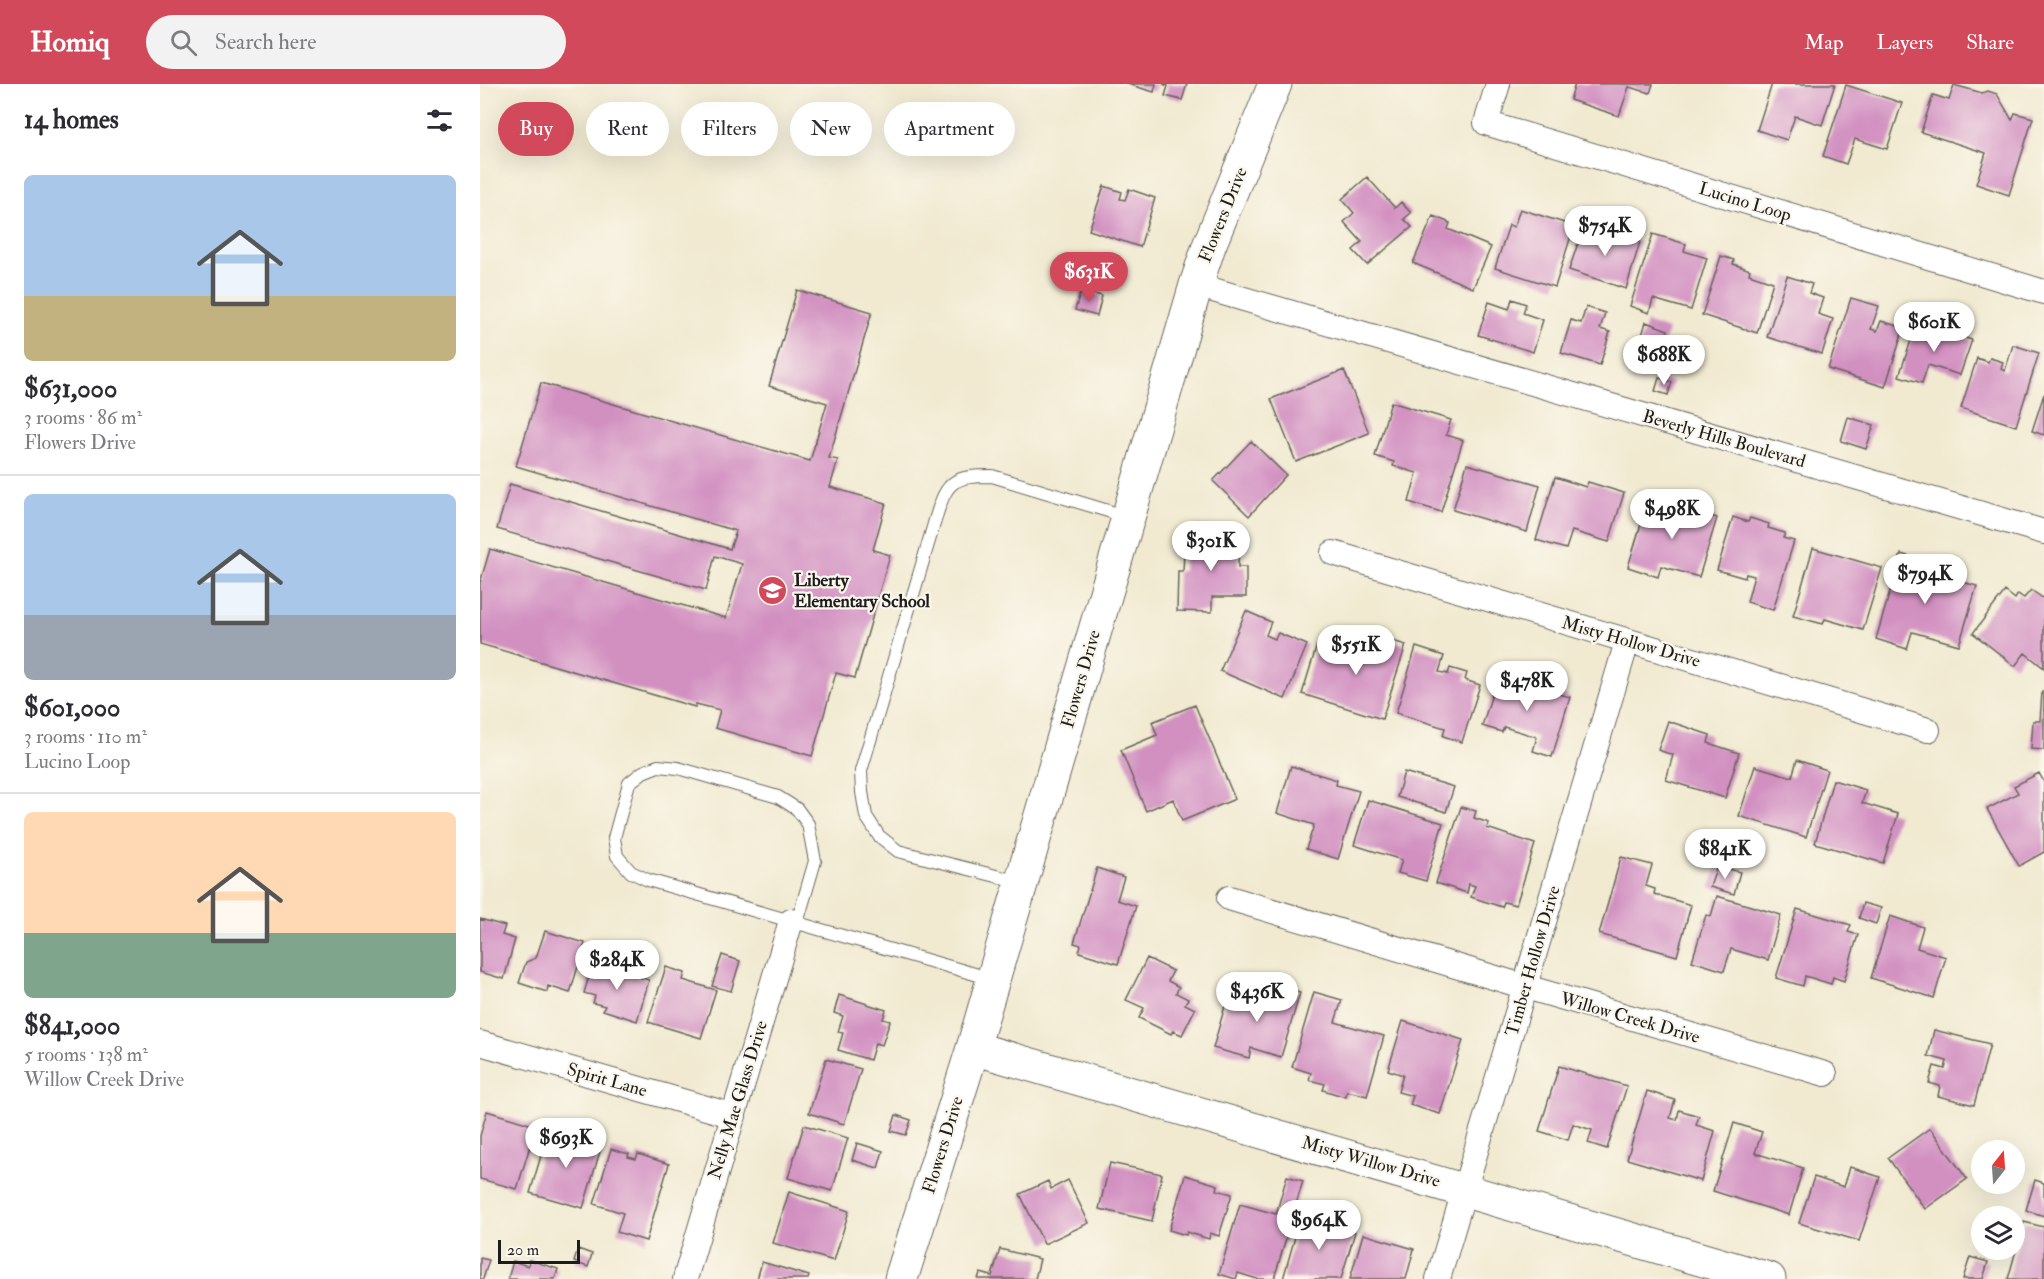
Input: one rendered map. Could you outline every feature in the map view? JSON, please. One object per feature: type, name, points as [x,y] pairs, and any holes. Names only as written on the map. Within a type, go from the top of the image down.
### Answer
[{"type":"street","name":"Flowers Drive","points":[[901,1279],[973,1048],[1196,285],[1209,246],[1275,84]]},
{"type":"street","name":"Lucino Loop","points":[[1498,84],[1486,123],[2044,292]]},
{"type":"street","name":"Beverly Hills Boulevard","points":[[1196,285],[2044,532]]},
{"type":"street","name":"Misty Hollow Drive","points":[[1333,553],[1929,730]]},
{"type":"street","name":"Timber Hollow Drive","points":[[1438,1279],[1627,642]]},
{"type":"street","name":"Willow Creek Drive","points":[[1229,898],[1824,1074]]},
{"type":"street","name":"Nelly Mae Glass Drive","points":[[685,1279],[794,922]]},
{"type":"street","name":"Spirit Lane","points":[[480,1043],[734,1116]]},
{"type":"street","name":"Misty Willow Drive","points":[[973,1048],[1769,1279]]},
{"type":"lane","points":[[1021,882],[898,851],[879,836],[866,816],[861,771],[932,528],[942,496],[953,482],[970,476],[992,476],[1128,518]]},
{"type":"lane","points":[[794,922],[815,861],[808,824],[797,809],[778,797],[678,768],[658,766],[643,772],[629,783],[614,838],[617,856],[631,872],[648,880],[992,979]]},
{"type":"building","points":[[1127,84],[1156,84],[1154,92]]},
{"type":"building","points":[[1163,84],[1187,84],[1182,100],[1165,96],[1168,86]]},
{"type":"building","points":[[1575,84],[1653,84],[1650,93],[1629,87],[1619,116],[1570,100]]},
{"type":"building","points":[[1772,84],[1835,84],[1822,125],[1795,116],[1787,140],[1757,130]]},
{"type":"building","points":[[1846,85],[1902,103],[1887,149],[1855,139],[1846,164],[1823,156]]},
{"type":"building","points":[[1954,85],[1982,93],[1988,91],[1997,94],[2012,120],[2015,113],[2033,118],[2009,195],[1976,184],[1986,153],[1921,132],[1933,95],[1949,100]]},
{"type":"building","points":[[1367,177],[1395,208],[1401,202],[1411,213],[1404,219],[1412,227],[1367,265],[1353,250],[1362,242],[1344,222],[1354,213],[1342,199]]},
{"type":"building","points":[[1104,186],[1122,192],[1120,199],[1125,200],[1129,189],[1155,198],[1140,247],[1089,230]]},
{"type":"building","points":[[1520,209],[1574,226],[1555,287],[1495,268],[1509,225],[1514,227]]},
{"type":"building","points":[[1433,216],[1450,223],[1448,229],[1491,247],[1473,288],[1413,263]]},
{"type":"building","points":[[1584,225],[1640,242],[1626,289],[1569,270]]},
{"type":"building","points":[[1653,234],[1686,244],[1684,251],[1707,258],[1691,310],[1653,299],[1649,313],[1630,306]]},
{"type":"building","points":[[1721,256],[1734,260],[1733,264],[1750,270],[1749,274],[1773,282],[1757,333],[1702,315]]},
{"type":"building","points":[[1787,276],[1812,284],[1809,293],[1823,298],[1818,314],[1833,319],[1822,354],[1767,337]]},
{"type":"building","points":[[797,290],[872,312],[829,458],[838,460],[830,487],[886,503],[873,550],[890,555],[855,678],[836,673],[812,756],[715,728],[720,710],[696,704],[695,707],[480,644],[480,583],[490,549],[726,618],[742,564],[715,556],[706,590],[497,529],[510,484],[730,549],[736,531],[516,466],[541,383],[810,461],[827,403],[769,386]]},
{"type":"building","points":[[1081,291],[1102,296],[1097,316],[1075,310]]},
{"type":"building","points":[[1851,298],[1879,306],[1871,329],[1877,331],[1881,321],[1904,328],[1885,387],[1828,369]]},
{"type":"building","points":[[1512,299],[1526,304],[1523,313],[1543,320],[1533,352],[1478,335],[1489,302],[1509,309]]},
{"type":"building","points":[[1586,307],[1605,313],[1600,329],[1610,332],[1600,365],[1561,353],[1571,320],[1581,323]]},
{"type":"building","points":[[1646,322],[1668,330],[1662,349],[1640,342]]},
{"type":"building","points":[[1917,323],[1972,340],[1960,375],[1928,365],[1922,383],[1899,376]]},
{"type":"building","points":[[2013,345],[2039,353],[2016,426],[1961,408],[1977,358],[1988,362],[1990,358],[2003,362],[2001,369],[2005,371]]},
{"type":"building","points":[[1344,370],[1369,433],[1296,462],[1271,399]]},
{"type":"building","points":[[1659,378],[1672,382],[1668,395],[1655,391]]},
{"type":"building","points":[[2044,394],[2044,435],[2032,431]]},
{"type":"building","points":[[1391,402],[1451,420],[1446,435],[1463,440],[1441,512],[1409,502],[1417,473],[1393,466],[1394,462],[1375,456]]},
{"type":"building","points":[[1848,417],[1874,425],[1866,449],[1841,441]]},
{"type":"building","points":[[1251,441],[1286,475],[1249,516],[1213,481]]},
{"type":"building","points":[[1467,464],[1540,485],[1527,532],[1453,510]]},
{"type":"building","points":[[1555,477],[1586,487],[1588,482],[1624,493],[1609,542],[1572,531],[1566,549],[1536,540]]},
{"type":"building","points":[[1649,498],[1717,518],[1699,577],[1661,566],[1658,577],[1628,567]]},
{"type":"building","points":[[1733,517],[1748,522],[1750,518],[1769,524],[1768,528],[1785,533],[1783,538],[1794,541],[1773,610],[1747,602],[1754,576],[1746,574],[1745,578],[1717,570]]},
{"type":"building","points":[[1197,526],[1230,528],[1230,544],[1239,544],[1238,567],[1246,567],[1246,597],[1212,597],[1212,612],[1177,611],[1178,571],[1183,571],[1184,553],[1196,554]]},
{"type":"building","points":[[1813,548],[1882,568],[1863,630],[1825,619],[1823,624],[1793,616]]},
{"type":"building","points":[[1901,554],[1935,564],[1944,577],[1977,586],[1959,645],[1912,632],[1907,649],[1876,639]]},
{"type":"building","points":[[2031,590],[2044,599],[2044,668],[2025,653],[2015,666],[1973,633],[2005,591],[2015,599],[2018,594],[2024,598]]},
{"type":"building","points":[[1246,611],[1271,622],[1266,635],[1275,639],[1278,633],[1307,645],[1285,699],[1220,671]]},
{"type":"building","points":[[1373,635],[1406,645],[1382,719],[1302,694],[1317,645],[1342,653],[1345,644],[1369,651]]},
{"type":"building","points":[[1416,647],[1444,656],[1439,672],[1448,674],[1450,668],[1467,673],[1465,680],[1480,685],[1462,742],[1443,736],[1445,728],[1396,713]]},
{"type":"building","points":[[1498,675],[1528,685],[1529,681],[1543,685],[1542,689],[1570,697],[1552,757],[1533,751],[1537,737],[1504,727],[1502,732],[1482,726]]},
{"type":"building","points":[[2042,692],[2044,692],[2044,750],[2031,749],[2033,721],[2040,721]]},
{"type":"building","points":[[1195,705],[1235,799],[1182,821],[1173,799],[1146,811],[1121,750],[1157,735],[1152,722]]},
{"type":"building","points":[[1668,721],[1710,735],[1708,743],[1739,753],[1725,798],[1666,780],[1673,755],[1658,750]]},
{"type":"building","points":[[1797,760],[1827,770],[1806,837],[1739,816],[1755,766],[1792,777]]},
{"type":"building","points":[[1291,766],[1337,780],[1336,785],[1359,791],[1338,859],[1306,849],[1314,825],[1277,813]]},
{"type":"building","points":[[1404,772],[1454,787],[1446,812],[1397,797]]},
{"type":"building","points":[[2039,773],[2044,782],[2044,852],[2019,866],[1987,809],[2018,793],[2014,786]]},
{"type":"building","points":[[1833,780],[1866,790],[1862,803],[1898,814],[1883,863],[1815,843]]},
{"type":"building","points":[[1368,800],[1443,823],[1426,881],[1398,873],[1402,860],[1354,845]]},
{"type":"building","points":[[1461,807],[1476,811],[1474,818],[1489,823],[1487,828],[1535,844],[1516,905],[1504,902],[1502,907],[1471,897],[1475,886],[1469,884],[1467,893],[1436,883]]},
{"type":"building","points":[[1621,857],[1652,865],[1646,886],[1655,889],[1654,894],[1691,905],[1677,956],[1599,934]]},
{"type":"building","points":[[1717,866],[1740,872],[1734,894],[1710,887]]},
{"type":"building","points":[[1097,868],[1124,877],[1117,900],[1136,906],[1118,964],[1079,952],[1081,945],[1074,943]]},
{"type":"building","points":[[1717,896],[1781,915],[1768,960],[1731,949],[1724,971],[1692,961],[1706,915],[1711,916]]},
{"type":"building","points":[[1863,903],[1881,908],[1876,924],[1859,918]]},
{"type":"building","points":[[1797,909],[1851,925],[1848,932],[1858,935],[1844,981],[1833,977],[1831,984],[1805,976],[1803,986],[1776,978]]},
{"type":"building","points":[[1890,916],[1923,927],[1917,948],[1946,957],[1934,998],[1871,978]]},
{"type":"building","points":[[480,919],[505,926],[502,935],[515,939],[504,979],[480,972]]},
{"type":"building","points":[[545,931],[585,943],[570,993],[548,986],[547,992],[519,983],[526,962],[536,958]]},
{"type":"building","points":[[722,955],[740,961],[731,991],[712,986]]},
{"type":"building","points":[[1147,958],[1173,971],[1168,981],[1179,987],[1176,993],[1188,999],[1185,1004],[1195,1009],[1182,1035],[1173,1031],[1171,1034],[1139,1018],[1144,1008],[1126,1000]]},
{"type":"building","points":[[593,963],[649,980],[637,1021],[603,1010],[605,1006],[593,1003],[595,996],[584,993]]},
{"type":"building","points":[[666,967],[685,973],[683,980],[716,990],[701,1038],[648,1022]]},
{"type":"building","points":[[1272,985],[1300,993],[1281,1057],[1251,1048],[1249,1058],[1213,1048],[1229,992],[1266,1003]]},
{"type":"building","points":[[1314,992],[1342,1000],[1335,1022],[1384,1036],[1367,1096],[1347,1091],[1346,1097],[1323,1090],[1325,1084],[1309,1080],[1311,1073],[1292,1067]]},
{"type":"building","points":[[839,995],[886,1010],[883,1019],[890,1021],[882,1045],[875,1043],[870,1060],[838,1050],[843,1033],[838,1032],[843,1016],[834,1013]]},
{"type":"building","points":[[1403,1021],[1463,1040],[1440,1114],[1410,1105],[1413,1096],[1398,1092],[1403,1075],[1388,1070]]},
{"type":"building","points":[[1934,1030],[1990,1044],[1974,1105],[1938,1096],[1940,1086],[1929,1083],[1934,1066],[1945,1069],[1947,1061],[1928,1056]]},
{"type":"building","points":[[826,1059],[861,1069],[844,1124],[809,1113]]},
{"type":"building","points":[[1559,1066],[1627,1086],[1607,1149],[1588,1143],[1592,1130],[1573,1124],[1568,1140],[1539,1131]]},
{"type":"building","points":[[1647,1091],[1675,1100],[1670,1118],[1677,1120],[1679,1110],[1699,1116],[1696,1125],[1715,1131],[1701,1181],[1627,1159]]},
{"type":"building","points":[[487,1111],[536,1126],[517,1189],[480,1179],[480,1136]]},
{"type":"building","points":[[896,1115],[911,1120],[906,1135],[891,1131]]},
{"type":"building","points":[[1734,1123],[1762,1132],[1755,1153],[1803,1168],[1789,1215],[1713,1191]]},
{"type":"building","points":[[804,1125],[848,1138],[832,1191],[788,1178]]},
{"type":"building","points":[[1930,1128],[1967,1179],[1925,1209],[1888,1158]]},
{"type":"building","points":[[560,1129],[575,1133],[573,1140],[581,1142],[582,1139],[602,1145],[583,1208],[530,1193],[548,1132],[558,1136]]},
{"type":"building","points":[[857,1143],[883,1151],[878,1168],[852,1160]]},
{"type":"building","points":[[611,1149],[629,1154],[628,1157],[636,1159],[638,1154],[669,1164],[646,1241],[617,1232],[623,1213],[594,1204]]},
{"type":"building","points":[[1110,1163],[1162,1174],[1152,1221],[1099,1209]]},
{"type":"building","points":[[1850,1167],[1880,1177],[1859,1241],[1799,1223],[1814,1177],[1844,1187]]},
{"type":"building","points":[[1185,1175],[1218,1185],[1217,1190],[1232,1194],[1219,1236],[1210,1233],[1209,1239],[1187,1232],[1186,1235],[1169,1230]]},
{"type":"building","points":[[1287,1176],[1303,1181],[1274,1279],[1257,1279],[1238,1273],[1236,1279],[1219,1274],[1240,1204],[1276,1214]]},
{"type":"building","points":[[1068,1180],[1089,1223],[1044,1244],[1020,1194],[1048,1181],[1051,1189]]},
{"type":"building","points":[[2035,1180],[2044,1183],[2044,1216],[2026,1210]]},
{"type":"building","points":[[789,1192],[849,1211],[834,1261],[773,1243]]},
{"type":"building","points":[[1301,1216],[1355,1232],[1341,1279],[1283,1279]]},
{"type":"building","points":[[2025,1222],[2044,1227],[2044,1279],[2008,1279],[2013,1260],[2025,1260]]},
{"type":"building","points":[[1363,1234],[1414,1249],[1406,1279],[1350,1279]]},
{"type":"building","points":[[578,1249],[592,1254],[588,1267],[574,1262]]},
{"type":"building","points":[[1000,1249],[1040,1259],[1035,1279],[978,1279],[980,1273],[992,1276]]},
{"type":"building","points":[[1970,1257],[1971,1260],[1988,1262],[1983,1279],[1963,1279]]},
{"type":"building","points":[[480,1258],[489,1260],[483,1279],[480,1279]]},
{"type":"building","points":[[529,1260],[558,1269],[555,1279],[508,1279],[513,1261],[528,1266]]},
{"type":"building","points":[[762,1262],[809,1276],[808,1279],[757,1279]]},
{"type":"place","name":"Liberty Elementary School","points":[[773,590]]}]
